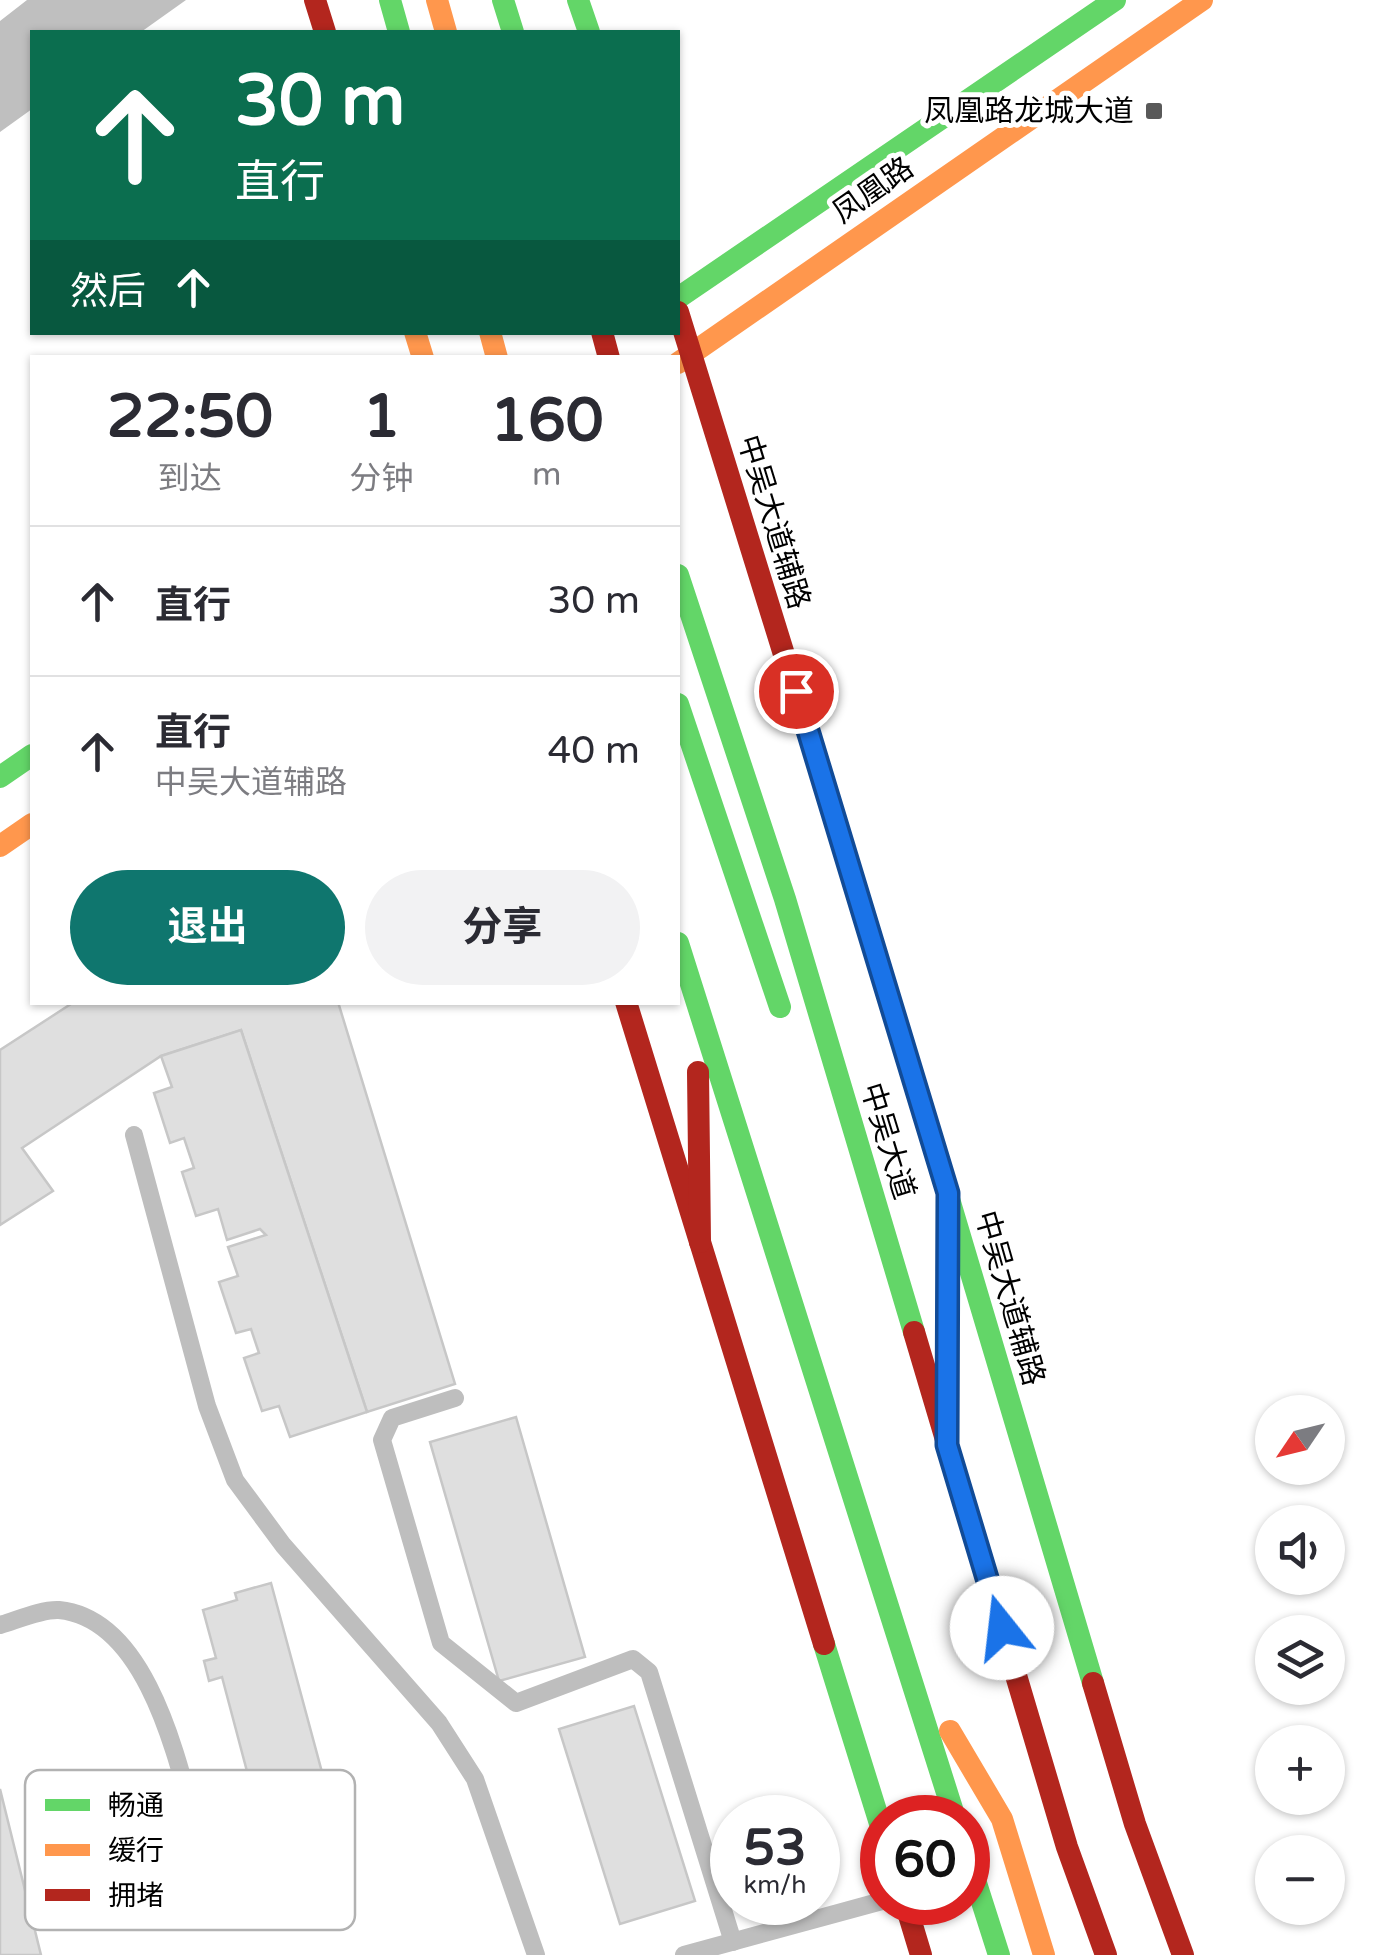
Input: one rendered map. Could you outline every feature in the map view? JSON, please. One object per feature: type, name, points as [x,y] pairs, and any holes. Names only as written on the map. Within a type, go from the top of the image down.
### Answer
[{"type":"main road","points":[[315,0],[324,30]]},
{"type":"main road","points":[[390,0],[398,30]]},
{"type":"main road","points":[[436,0],[445,30]]},
{"type":"main road","points":[[503,0],[512,30]]},
{"type":"main road","points":[[578,0],[588,30]]},
{"type":"main road","name":"凤凰路","points":[[680,297],[1115,0]]},
{"type":"main road","name":"凤凰路","points":[[684,358],[1202,0]]},
{"type":"main road","name":"中吴大道辅路","points":[[680,327],[684,358],[948,1193],[1135,1824],[1184,1955]]},
{"type":"main road","points":[[605,350],[629,335]]},
{"type":"main road","name":"中吴大道","points":[[680,581],[785,899],[1067,1847],[1106,1955]]},
{"type":"main road","points":[[680,710],[785,1022]]},
{"type":"main road","points":[[0,777],[30,756]]},
{"type":"main road","points":[[0,846],[30,825]]},
{"type":"main road","points":[[680,950],[947,1795]]},
{"type":"main road","points":[[627,1005],[871,1795]]},
{"type":"main road","points":[[698,1008],[700,1242]]},
{"type":"main road","points":[[841,1171],[920,1352]]},
{"type":"main road","points":[[947,1445],[948,1193]]},
{"type":"main road","points":[[898,1642],[1002,1819],[1044,1955]]},
{"type":"main road","points":[[912,1925],[921,1955]]},
{"type":"main road","points":[[989,1925],[999,1955]]},
{"type":"lane","points":[[134,1136],[208,1406],[235,1480],[283,1545],[448,1737],[475,1779],[538,1952]]},
{"type":"lane","points":[[455,1398],[392,1418],[382,1440],[442,1643],[516,1703],[633,1659],[649,1672],[733,1942]]},
{"type":"lane","points":[[0,1624],[57,1610],[92,1620],[121,1644],[144,1678],[179,1770]]},
{"type":"lane","points":[[684,1955],[860,1907]]},
{"type":"shaded area","points":[[27,0],[186,0],[144,30],[30,30],[30,110],[0,132],[0,21]]},
{"type":"building","points":[[69,1005],[339,1005],[455,1384],[367,1412],[241,1030],[161,1056],[22,1148],[53,1191],[0,1225],[0,1050]]},
{"type":"building","points":[[241,1030],[367,1412],[290,1437],[279,1406],[262,1411],[244,1358],[259,1353],[251,1329],[236,1333],[219,1282],[238,1276],[228,1247],[266,1235],[260,1229],[227,1240],[218,1209],[196,1216],[182,1172],[194,1168],[184,1138],[170,1143],[154,1093],[172,1087],[161,1056]]},
{"type":"building","points":[[516,1417],[585,1657],[499,1681],[430,1442]]},
{"type":"building","points":[[271,1583],[321,1770],[247,1770],[222,1677],[209,1681],[204,1661],[216,1658],[203,1610],[237,1600],[235,1593]]},
{"type":"building","points":[[634,1706],[695,1901],[620,1924],[559,1729]]},
{"type":"building","points":[[0,1789],[25,1890],[25,1930],[35,1930],[41,1955],[0,1955]]},
{"type":"traffic: fast","points":[[390,0],[398,30]]},
{"type":"traffic: fast","points":[[503,0],[512,30]]},
{"type":"traffic: fast","points":[[578,0],[588,30]]},
{"type":"traffic: fast","points":[[680,297],[1115,0]]},
{"type":"traffic: fast","points":[[680,581],[785,899],[914,1332]]},
{"type":"traffic: fast","points":[[680,710],[780,1007]]},
{"type":"traffic: fast","points":[[0,777],[30,756]]},
{"type":"traffic: fast","points":[[860,900],[1093,1683]]},
{"type":"traffic: fast","points":[[680,949],[948,1795]]},
{"type":"traffic: fast","points":[[824,1644],[871,1795]]},
{"type":"traffic: fast","points":[[989,1925],[999,1955]]},
{"type":"traffic: slow","points":[[437,0],[445,30]]},
{"type":"traffic: slow","points":[[680,362],[1202,0]]},
{"type":"traffic: slow","points":[[416,335],[422,355]]},
{"type":"traffic: slow","points":[[491,335],[496,355]]},
{"type":"traffic: slow","points":[[0,846],[30,825]]},
{"type":"traffic: slow","points":[[950,1731],[1002,1819],[1044,1955]]},
{"type":"traffic: jam","points":[[315,0],[324,30]]},
{"type":"traffic: jam","points":[[680,318],[860,900]]},
{"type":"traffic: jam","points":[[603,335],[608,355]]},
{"type":"traffic: jam","points":[[627,1005],[824,1644]]},
{"type":"traffic: jam","points":[[698,1072],[700,1242]]},
{"type":"traffic: jam","points":[[947,1387],[948,1193]]},
{"type":"traffic: jam","points":[[914,1332],[1067,1847],[1106,1955]]},
{"type":"traffic: jam","points":[[1093,1683],[1135,1824],[1183,1955]]},
{"type":"traffic: jam","points":[[912,1925],[921,1955]]},
{"type":"place","name":"凤凰路龙城大道","points":[[1154,111]]},
{"type":"route","points":[[796,691],[948,1193],[947,1445],[1002,1628]]}]
